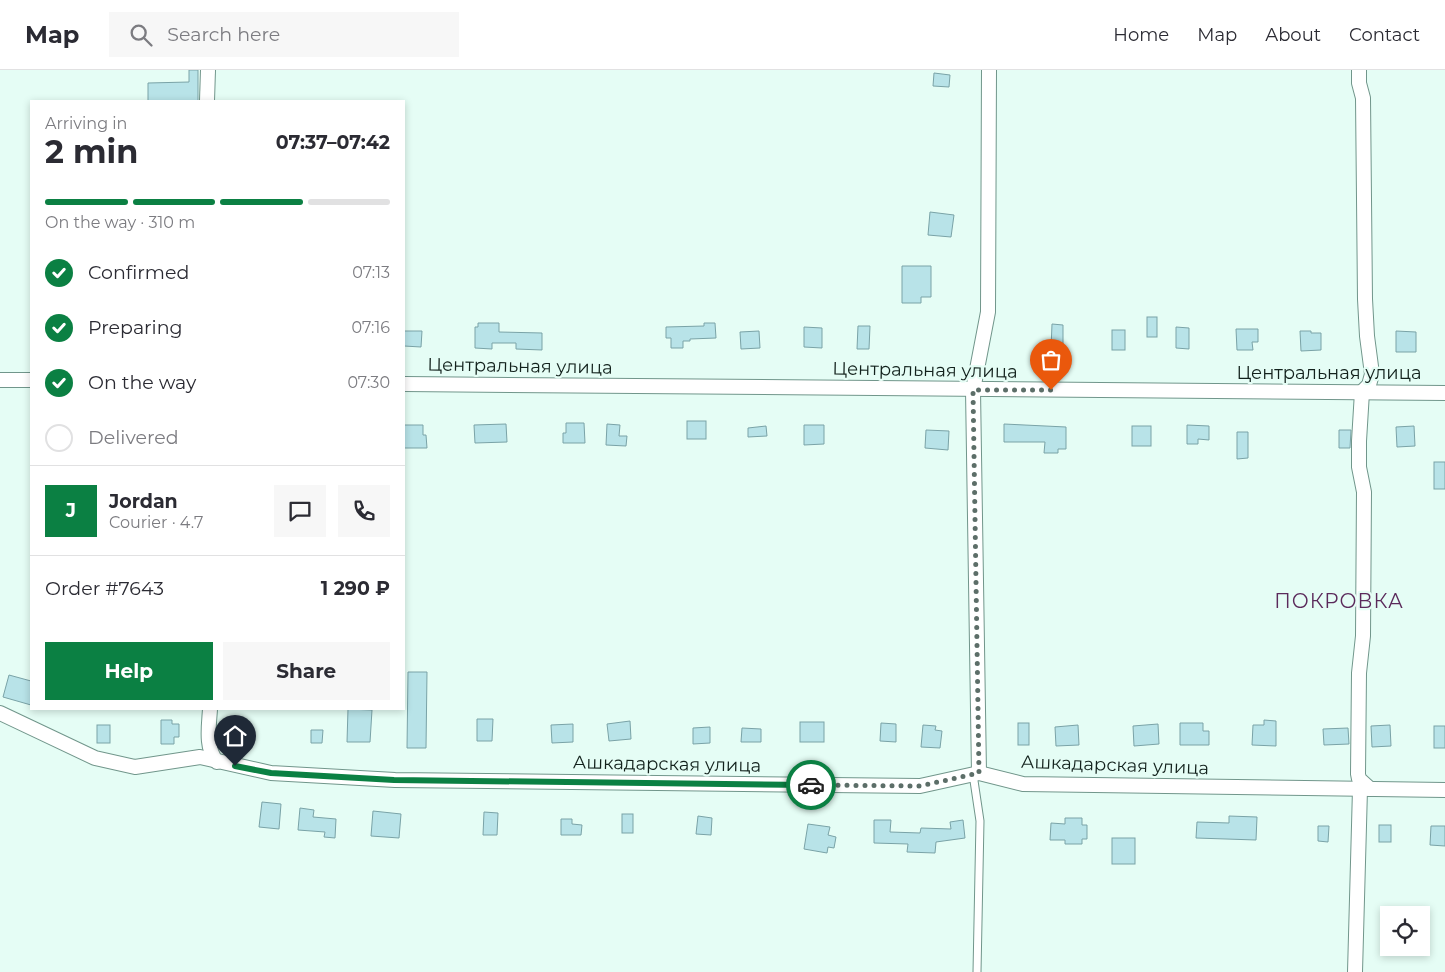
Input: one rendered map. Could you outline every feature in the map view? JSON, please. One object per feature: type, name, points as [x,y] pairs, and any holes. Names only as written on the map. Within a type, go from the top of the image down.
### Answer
[{"type":"street","points":[[207,100],[208,70]]},
{"type":"street","points":[[976,774],[973,390],[988,312],[989,70]]},
{"type":"street","points":[[1354,972],[1365,789],[1358,774],[1359,673],[1363,627],[1364,492],[1359,467],[1359,441],[1362,392],[1369,385],[1372,374],[1366,308],[1362,98],[1359,70]]},
{"type":"street","points":[[0,380],[30,380]]},
{"type":"street","name":"Центральная улица","points":[[405,384],[1445,393]]},
{"type":"street","points":[[210,710],[210,747],[212,756],[217,762]]},
{"type":"street","name":"Ашкадарская улица","points":[[0,713],[95,758],[135,767],[200,757],[271,773],[394,780],[920,786],[976,774],[1023,784],[1445,790]]},
{"type":"lane","points":[[976,774],[975,797],[980,821],[977,972]]},
{"type":"building","points":[[189,70],[198,70],[198,100],[148,100],[148,83],[189,82]]},
{"type":"building","points":[[934,73],[950,75],[949,87],[933,86]]},
{"type":"building","points":[[930,212],[954,215],[951,237],[928,235]]},
{"type":"building","points":[[902,266],[931,266],[931,297],[921,297],[921,303],[902,303]]},
{"type":"building","points":[[1147,317],[1157,317],[1157,337],[1147,337]]},
{"type":"building","points":[[478,323],[499,323],[499,332],[542,333],[542,350],[516,349],[516,343],[492,343],[492,349],[475,348],[475,327],[478,327]]},
{"type":"building","points":[[704,323],[715,323],[716,338],[690,339],[690,341],[683,341],[683,348],[671,348],[671,338],[666,338],[666,327],[704,326]]},
{"type":"building","points":[[1052,324],[1063,325],[1063,350],[1051,349]]},
{"type":"building","points":[[858,326],[870,326],[869,349],[857,349]]},
{"type":"building","points":[[804,327],[822,328],[822,348],[804,347]]},
{"type":"building","points":[[1176,327],[1189,328],[1189,349],[1176,348]]},
{"type":"building","points":[[1236,329],[1258,329],[1258,342],[1252,342],[1253,350],[1237,350]]},
{"type":"building","points":[[1112,330],[1125,330],[1125,350],[1112,350]]},
{"type":"building","points":[[405,331],[422,331],[421,347],[405,346]]},
{"type":"building","points":[[759,331],[760,348],[741,349],[740,332]]},
{"type":"building","points":[[1300,331],[1321,333],[1321,350],[1301,351]]},
{"type":"building","points":[[1396,331],[1416,332],[1416,352],[1396,352]]},
{"type":"building","points":[[687,421],[706,421],[706,439],[687,439]]},
{"type":"building","points":[[566,423],[584,423],[585,443],[563,443]]},
{"type":"building","points":[[506,424],[507,442],[475,443],[474,425]]},
{"type":"building","points":[[607,424],[620,425],[619,436],[627,436],[626,446],[606,445]]},
{"type":"building","points":[[1004,424],[1066,427],[1066,449],[1058,449],[1058,453],[1044,453],[1045,442],[1004,442]]},
{"type":"building","points":[[405,425],[423,425],[423,435],[426,435],[427,448],[405,448]]},
{"type":"building","points":[[804,425],[824,425],[824,444],[804,445]]},
{"type":"building","points":[[1187,425],[1209,426],[1209,440],[1198,439],[1198,444],[1187,444]]},
{"type":"building","points":[[766,426],[767,436],[748,437],[748,428]]},
{"type":"building","points":[[1132,426],[1151,426],[1151,446],[1132,446]]},
{"type":"building","points":[[1414,426],[1415,446],[1397,447],[1396,427]]},
{"type":"building","points":[[926,430],[949,431],[948,450],[925,448]]},
{"type":"building","points":[[1339,430],[1351,430],[1350,448],[1339,448]]},
{"type":"building","points":[[1237,432],[1248,432],[1248,458],[1237,459]]},
{"type":"building","points":[[1434,462],[1445,462],[1445,489],[1434,489]]},
{"type":"building","points":[[408,672],[427,672],[426,748],[407,748]]},
{"type":"building","points":[[9,675],[30,681],[30,705],[3,697]]},
{"type":"building","points":[[348,710],[372,710],[370,742],[347,742]]},
{"type":"building","points":[[477,719],[493,719],[492,741],[477,741]]},
{"type":"building","points":[[161,720],[172,720],[172,724],[179,724],[179,737],[174,737],[174,744],[161,744]]},
{"type":"building","points":[[1264,720],[1276,721],[1276,746],[1252,745],[1253,725],[1264,725]]},
{"type":"building","points":[[630,721],[631,739],[609,741],[607,724]]},
{"type":"building","points":[[800,722],[824,722],[824,742],[800,742]]},
{"type":"building","points":[[881,723],[896,724],[896,742],[880,741]]},
{"type":"building","points":[[1018,723],[1029,723],[1029,745],[1018,745]]},
{"type":"building","points":[[1180,723],[1203,723],[1203,731],[1209,731],[1209,745],[1180,745]]},
{"type":"building","points":[[222,724],[240,725],[239,744],[222,744]]},
{"type":"building","points":[[573,724],[573,742],[552,743],[551,725]]},
{"type":"building","points":[[1158,724],[1159,744],[1134,746],[1133,726]]},
{"type":"building","points":[[97,725],[110,725],[110,743],[97,743]]},
{"type":"building","points":[[923,725],[936,726],[935,730],[942,731],[940,748],[921,747]]},
{"type":"building","points":[[1078,725],[1079,745],[1056,746],[1055,727]]},
{"type":"building","points":[[1390,725],[1391,746],[1372,747],[1371,726]]},
{"type":"building","points":[[1434,726],[1445,726],[1445,748],[1434,748]]},
{"type":"building","points":[[710,727],[710,743],[693,744],[693,728]]},
{"type":"building","points":[[742,728],[761,729],[761,742],[741,742]]},
{"type":"building","points":[[1348,728],[1349,744],[1324,745],[1323,729]]},
{"type":"building","points":[[311,730],[323,730],[322,743],[311,743]]},
{"type":"building","points":[[262,802],[281,804],[279,829],[259,827]]},
{"type":"building","points":[[300,808],[314,810],[313,817],[336,819],[335,838],[324,837],[325,832],[298,830]]},
{"type":"building","points":[[373,811],[401,814],[399,838],[371,836]]},
{"type":"building","points":[[484,812],[498,813],[497,835],[483,835]]},
{"type":"building","points":[[622,814],[633,814],[633,833],[622,833]]},
{"type":"building","points":[[698,816],[712,818],[711,835],[696,834]]},
{"type":"building","points":[[1229,816],[1257,817],[1256,840],[1196,838],[1197,822],[1229,823]]},
{"type":"building","points":[[1065,818],[1082,818],[1082,825],[1087,825],[1087,839],[1082,839],[1082,844],[1065,844],[1065,840],[1050,840],[1051,823],[1065,824]]},
{"type":"building","points":[[561,819],[572,819],[572,824],[582,825],[581,835],[561,835]]},
{"type":"building","points":[[874,820],[891,820],[890,832],[920,833],[921,828],[951,829],[950,822],[963,820],[965,838],[936,842],[935,853],[907,852],[908,844],[874,843]]},
{"type":"building","points":[[808,824],[830,827],[828,835],[836,837],[834,848],[828,847],[827,853],[804,849]]},
{"type":"building","points":[[1379,825],[1391,825],[1391,842],[1379,842]]},
{"type":"building","points":[[1318,826],[1329,826],[1328,842],[1318,841]]},
{"type":"building","points":[[1431,826],[1445,826],[1445,846],[1430,845]]},
{"type":"building","points":[[1112,838],[1135,838],[1135,864],[1112,864]]},
{"type":"way so far","points":[[811,785],[920,786],[979,773],[973,390],[1051,390]]},
{"type":"district","name":"ПОКРОВКА","points":[[1339,601]]},
{"type":"route","points":[[235,766],[271,773],[394,780],[811,785]]}]
